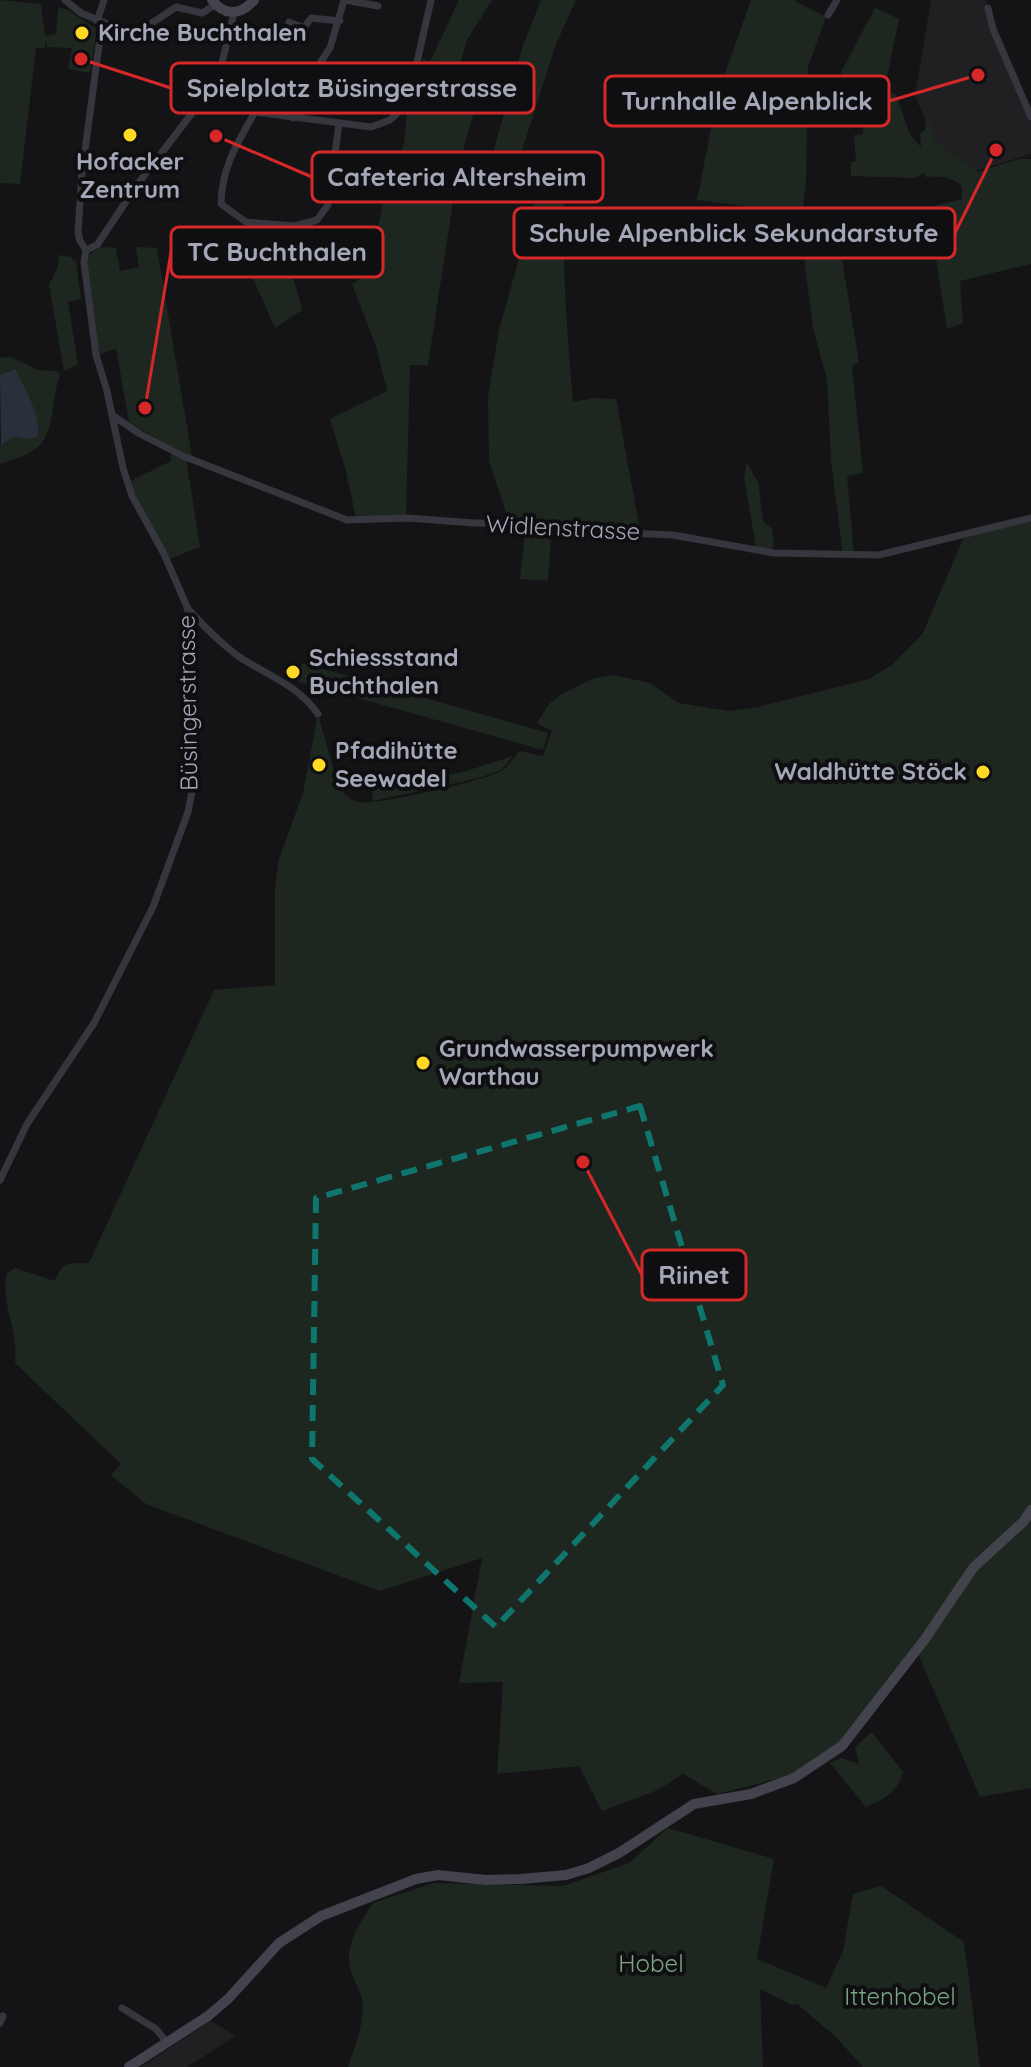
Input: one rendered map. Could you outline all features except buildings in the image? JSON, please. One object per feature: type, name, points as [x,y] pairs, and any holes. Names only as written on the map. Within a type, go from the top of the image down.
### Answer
[{"type":"street","points":[[65,0],[81,13],[127,34],[136,34],[176,3],[204,13],[214,2],[234,13]]},
{"type":"street","name":"Büsingerstrasse","points":[[0,1180],[27,1124],[101,1010],[153,907],[188,812],[194,781],[188,609],[164,554],[132,496],[123,468],[96,355],[84,262],[86,250],[78,232],[82,173],[104,0]]},
{"type":"street","points":[[234,13],[254,0]]},
{"type":"street","points":[[293,118],[298,96],[330,48],[345,0],[378,6]]},
{"type":"street","points":[[212,87],[255,112],[371,127],[390,120],[406,105],[431,0]]},
{"type":"street","points":[[828,15],[837,0]]},
{"type":"street","points":[[988,8],[993,29],[1031,117]]},
{"type":"street","points":[[86,250],[97,245],[137,185],[212,87],[220,71],[234,13]]},
{"type":"street","points":[[289,22],[304,28],[311,18],[340,21]]},
{"type":"street","points":[[255,112],[227,163],[222,182],[221,204],[246,222],[295,226],[317,220],[328,205],[339,124]]},
{"type":"street","name":"Widlenstrasse","points":[[112,415],[140,434],[183,456],[347,520],[407,518],[474,523],[537,523],[604,532],[673,535],[774,553],[864,556],[1031,518]]},
{"type":"street","points":[[188,609],[218,641],[298,691],[318,714]]},
{"type":"street","points":[[129,2067],[208,2016],[228,1999],[279,1943],[321,1916],[416,1879],[438,1875],[486,1880],[521,1879],[557,1876],[589,1868],[619,1853],[694,1804],[751,1794],[794,1778],[842,1746],[925,1639],[973,1568],[1024,1521],[1031,1510]]},
{"type":"street","points":[[122,2008],[156,2029],[166,2041]]},
{"type":"highlighted area","points":[[640,1106],[723,1385],[496,1627],[312,1459],[316,1198]]},
{"type":"shaded area","points":[[931,0],[986,0],[991,30],[1031,123],[1031,154],[976,171],[934,140],[915,96]]},
{"type":"shaded area","points":[[15,369],[35,411],[38,437],[27,439],[15,436],[1,445],[0,375]]},
{"type":"shaded area","points":[[211,2021],[236,2036],[187,2067],[141,2067]]},
{"type":"green space","points":[[0,0],[41,4],[45,36],[56,34],[58,8],[66,9],[97,29],[90,73],[68,69],[72,48],[47,47],[45,40],[45,48],[36,48],[20,184],[0,183]]},
{"type":"green space","points":[[459,0],[492,0],[467,40],[458,71],[483,79],[458,169],[428,365],[410,365],[406,516],[356,518],[330,419],[387,391],[376,346],[352,284],[376,270],[375,242],[383,201],[395,176],[404,143],[407,112],[414,100],[423,58],[430,62]]},
{"type":"green space","points":[[541,0],[576,0],[556,44],[514,175],[488,171],[522,48]]},
{"type":"green space","points":[[751,0],[793,0],[826,17],[808,67],[806,179],[803,208],[798,213],[697,200],[718,93]]},
{"type":"green space","points":[[875,8],[899,19],[884,92],[896,94],[910,135],[921,147],[920,133],[925,130],[926,120],[929,119],[934,140],[978,172],[1019,159],[1031,159],[1031,264],[960,281],[963,323],[947,329],[928,207],[962,199],[962,186],[944,177],[924,177],[925,173],[915,178],[851,176],[851,162],[856,161],[854,135],[863,134],[864,103],[840,102],[841,72]]},
{"type":"green space","points":[[541,180],[565,184],[564,266],[573,402],[594,398],[616,399],[640,531],[509,521],[489,461],[488,397],[499,330]]},
{"type":"green space","points":[[836,223],[859,362],[852,366],[863,473],[847,476],[854,554],[844,553],[842,549],[831,460],[827,380],[813,328],[803,250],[805,226]]},
{"type":"green space","points":[[101,247],[116,248],[120,271],[139,267],[136,247],[157,248],[192,456],[129,422],[116,348],[99,355],[87,264],[89,255]]},
{"type":"green space","points":[[59,255],[72,257],[76,261],[81,299],[68,302],[78,364],[64,371],[49,285],[57,269]]},
{"type":"green space","points":[[263,264],[294,280],[302,310],[275,328],[251,274],[242,265]]},
{"type":"green space","points":[[11,357],[38,370],[56,371],[60,375],[45,438],[31,452],[0,464],[0,442],[1,445],[15,435],[27,439],[14,369],[0,375],[0,358]]},
{"type":"green space","points":[[171,452],[186,458],[200,547],[169,559],[129,482],[171,461]]},
{"type":"green space","points":[[747,463],[758,482],[763,521],[772,529],[774,545],[770,550],[756,547],[744,478]]},
{"type":"green space","points":[[1031,518],[1031,1788],[980,1797],[918,1654],[841,1745],[797,1774],[717,1794],[683,1774],[658,1790],[602,1811],[579,1766],[497,1774],[503,1682],[459,1683],[482,1558],[380,1591],[146,1504],[111,1475],[121,1464],[15,1363],[16,1351],[5,1284],[7,1273],[15,1268],[55,1281],[64,1266],[89,1263],[214,990],[275,985],[275,888],[279,859],[303,793],[318,714],[339,786],[351,799],[369,802],[477,780],[503,770],[519,751],[543,756],[552,731],[537,723],[549,704],[592,679],[614,675],[650,683],[679,703],[728,711],[758,707],[869,679],[893,664],[923,633],[965,534]]},
{"type":"green space","points":[[526,522],[552,525],[548,581],[520,579]]},
{"type":"green space","points":[[302,663],[548,733],[543,750],[297,681]]},
{"type":"green space","points":[[513,756],[501,770],[479,778],[373,801],[371,788],[463,772]]},
{"type":"green space","points":[[872,1732],[903,1772],[889,1794],[866,1807],[830,1763],[841,1758],[859,1764],[855,1747]]},
{"type":"green space","name":"Hobel","points":[[668,1828],[774,1859],[757,1959],[826,1988],[843,1951],[853,1894],[881,1886],[964,1942],[980,2067],[863,2067],[835,2036],[797,2004],[791,2005],[760,1989],[763,2067],[348,2067],[363,2009],[351,1971],[349,1953],[354,1935],[373,1903],[434,1883],[563,1886],[629,1863]]},
{"type":"place","name":"Kirche Buchthalen","points":[[82,33]]},
{"type":"place","name":"Spielplatz Büsingerstrasse","points":[[81,59]]},
{"type":"place","name":"Turnhalle Alpenblick","points":[[978,75]]},
{"type":"place","name":"Hofacker Zentrum","points":[[130,135]]},
{"type":"place","name":"Cafeteria Altersheim","points":[[216,136]]},
{"type":"place","name":"Schule Alpenblick Sekundarstufe","points":[[996,150]]},
{"type":"place","name":"TC Buchthalen","points":[[145,408]]},
{"type":"place","name":"Schiessstand Buchthalen","points":[[293,672]]},
{"type":"place","name":"Pfadihütte Seewadel","points":[[319,765]]},
{"type":"place","name":"Waldhütte Stöck","points":[[983,772]]},
{"type":"place","name":"Grundwasserpumpwerk Warthau","points":[[423,1063]]},
{"type":"place","name":"Riinet","points":[[583,1162]]},
{"type":"park label","name":"Ittenhobel","points":[[900,1997]]}]
